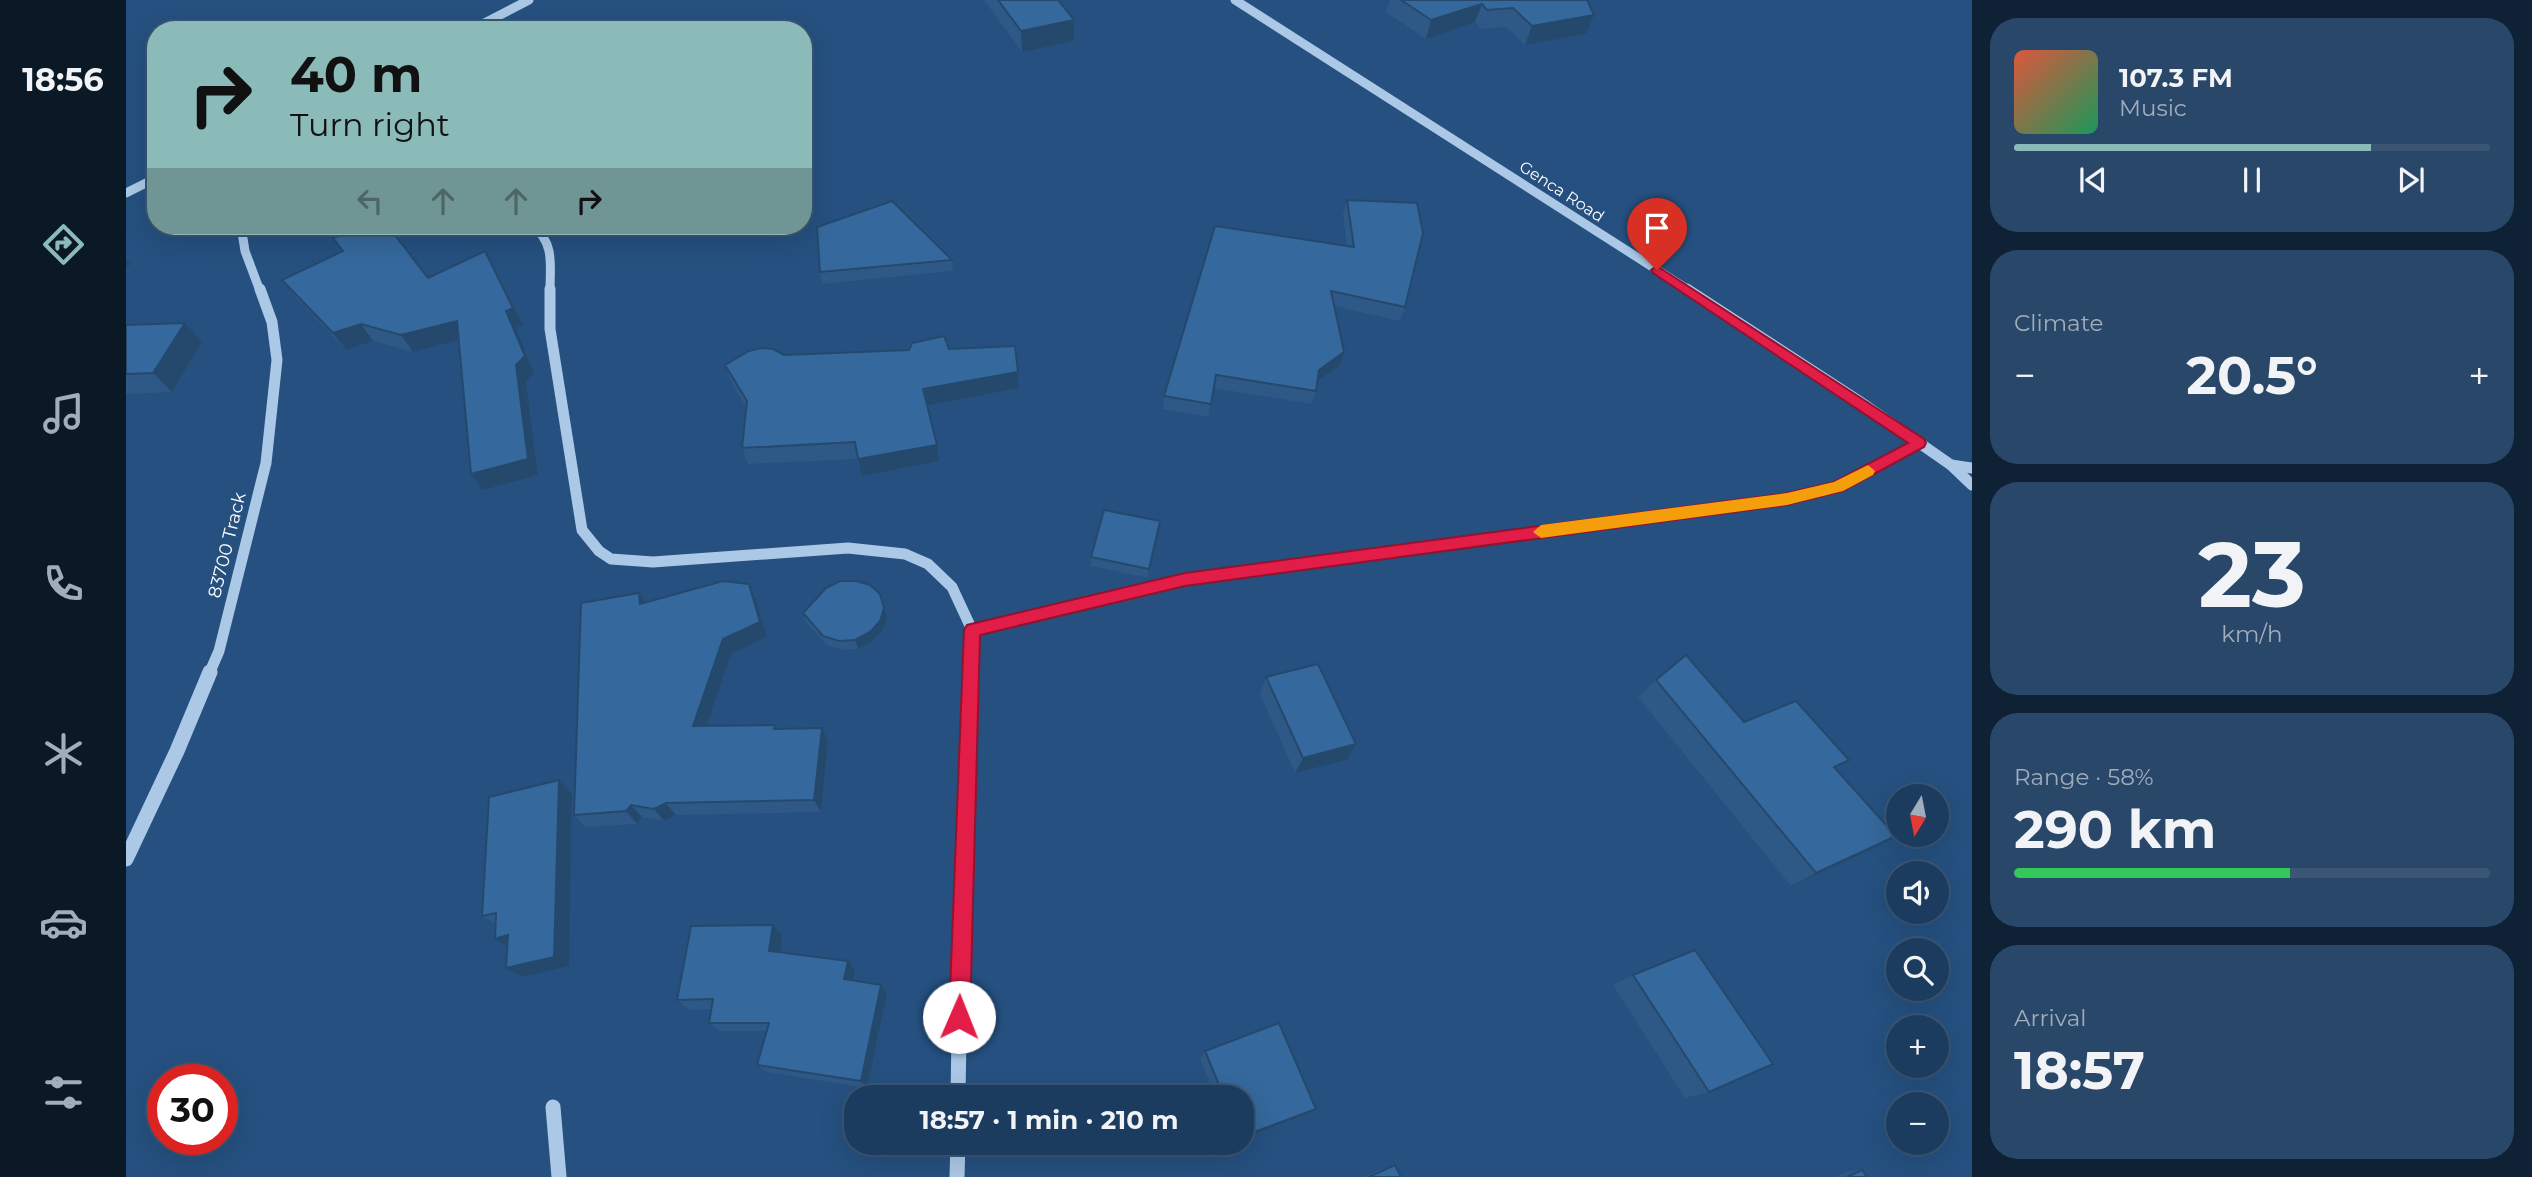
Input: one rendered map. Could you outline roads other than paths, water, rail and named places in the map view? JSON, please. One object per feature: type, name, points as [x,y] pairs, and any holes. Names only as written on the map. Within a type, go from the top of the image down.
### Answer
[{"type":"street","points":[[488,21],[529,0]]},
{"type":"street","name":"Genca Road","points":[[1235,0],[1412,111],[1859,401],[1951,465],[1972,485]]},
{"type":"street","points":[[126,182],[147,178]]},
{"type":"street","points":[[126,193],[147,182]]},
{"type":"street","name":"83700 Track","points":[[126,859],[177,751],[219,651],[266,463],[277,359],[272,322],[244,251],[242,235]]},
{"type":"street","points":[[545,235],[550,248],[550,329],[567,446],[582,530],[599,551],[611,559],[653,562],[848,548],[905,554],[928,564],[951,587],[972,630],[961,911],[958,1085]]},
{"type":"street","points":[[972,630],[1185,579],[1787,499],[1838,487],[1919,443]]},
{"type":"street","points":[[1951,465],[1972,468]]},
{"type":"street","points":[[553,1107],[559,1177]]},
{"type":"street","points":[[957,1177],[958,1155]]}]
